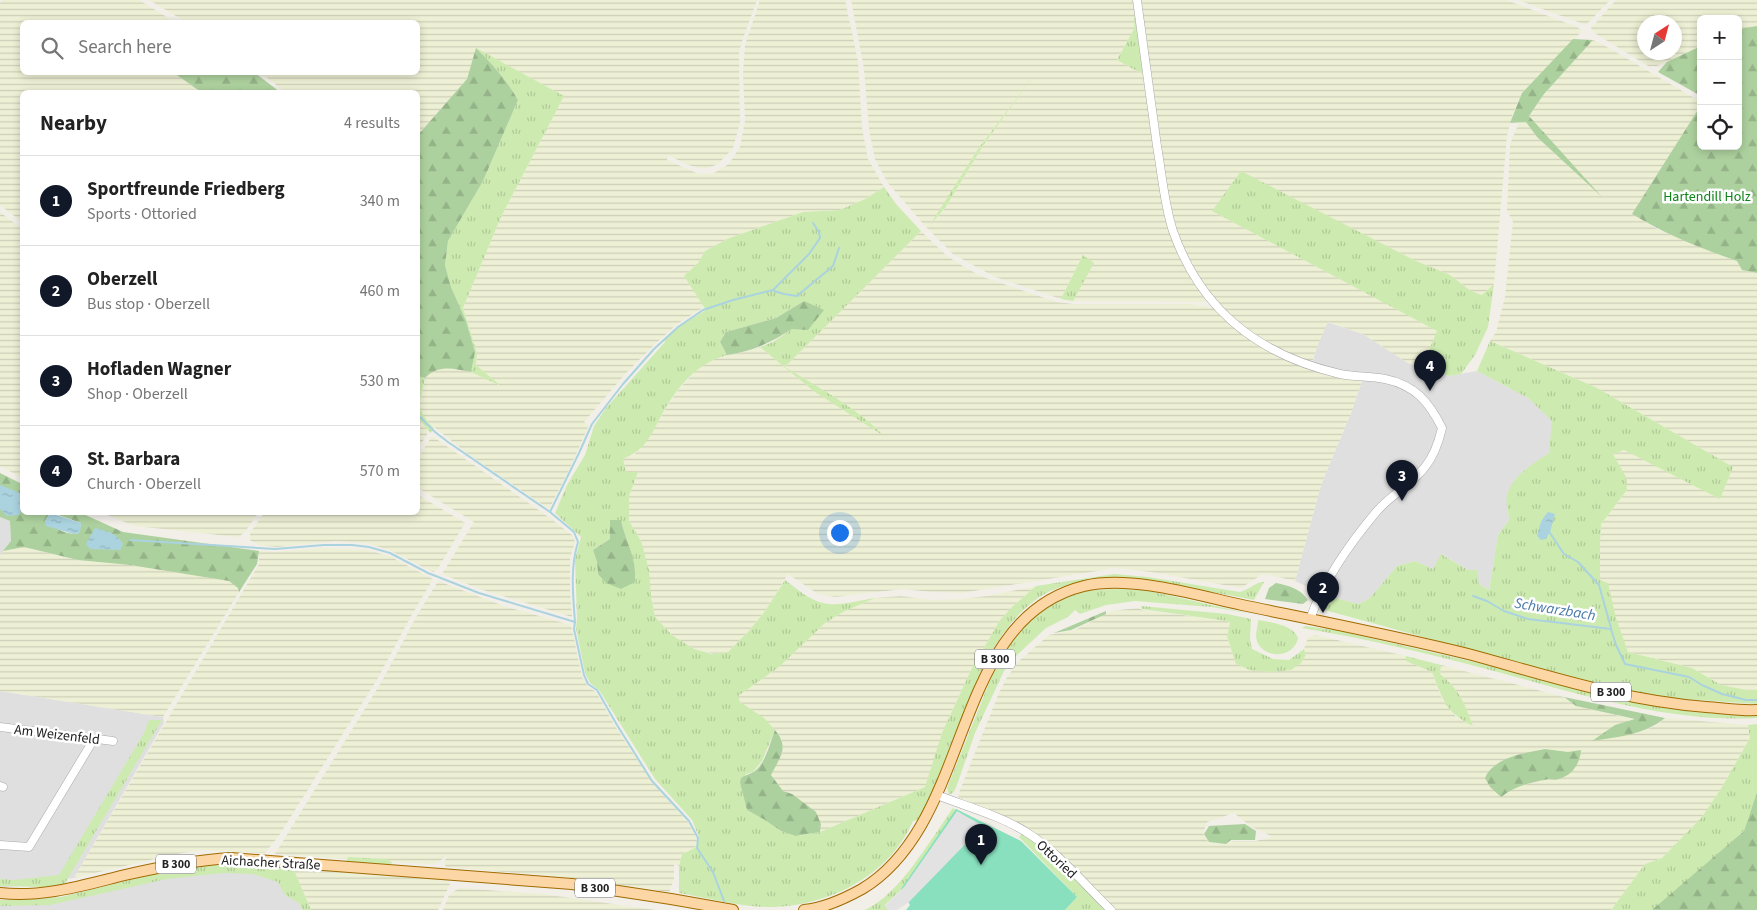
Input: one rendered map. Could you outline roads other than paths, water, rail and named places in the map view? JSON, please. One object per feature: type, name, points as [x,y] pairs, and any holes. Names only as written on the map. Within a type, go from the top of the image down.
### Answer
[{"type":"main road","name":"B 300","points":[[804,910],[816,909],[848,897],[889,869],[912,840],[937,795],[971,710],[1004,642],[1022,621],[1059,594],[1086,586],[1113,583],[1145,586],[1468,654],[1626,696],[1669,704],[1757,710]]},
{"type":"main road","name":"Aichacher Straße","points":[[0,893],[41,894],[178,864],[231,858],[572,884],[734,910]]},
{"type":"street","points":[[1137,0],[1167,209],[1182,253],[1196,280],[1215,306],[1250,336],[1274,351],[1296,362],[1341,374],[1385,379],[1404,385],[1427,402],[1442,428],[1433,454],[1425,467],[1378,510],[1356,538],[1319,597],[1310,620]]},
{"type":"street","name":"Am Weizenfeld","points":[[0,727],[113,741]]},
{"type":"street","points":[[0,845],[30,847],[94,739]]},
{"type":"street","name":"Ottoried","points":[[937,795],[1026,832],[1039,841],[1111,910]]},
{"type":"water","points":[[0,485],[20,493],[19,515],[7,516],[0,509]]},
{"type":"water","points":[[1548,512],[1555,514],[1550,532],[1546,539],[1541,540],[1537,536],[1542,520]]},
{"type":"water","points":[[49,515],[56,515],[81,523],[80,533],[74,534],[46,526],[45,521]]},
{"type":"water","points":[[95,528],[118,537],[123,544],[120,550],[90,549],[86,544]]},
{"type":"waterway","points":[[724,901],[713,872],[697,848],[698,838],[689,821],[652,781],[597,690],[588,684],[584,675],[574,629],[573,572],[578,542],[574,532],[550,512],[592,424],[623,384],[654,349],[678,327],[703,310],[773,290],[809,254],[820,238],[819,232],[813,223]]},
{"type":"waterway","points":[[774,291],[797,296],[833,266],[839,248]]},
{"type":"waterway","points":[[420,417],[448,442],[550,512]]},
{"type":"waterway","points":[[1548,530],[1564,554],[1578,562],[1599,585],[1611,628]]},
{"type":"waterway","points":[[130,540],[275,549],[324,545],[369,547],[390,553],[428,573],[479,593],[575,622]]},
{"type":"waterway","name":"Schwarzbach","points":[[1473,596],[1487,601],[1504,611],[1528,619],[1611,629],[1625,664],[1689,677],[1722,694],[1746,700],[1757,700]]},
{"type":"place","name":"St. Barbara","points":[[1430,391]]},
{"type":"place","name":"Hofladen Wagner","points":[[1402,501]]},
{"type":"place","name":"Oberzell","points":[[1323,613]]},
{"type":"place","name":"Sportfreunde Friedberg","points":[[981,865]]},
{"type":"park label","name":"Hartendill Holz","points":[[1707,196]]}]
